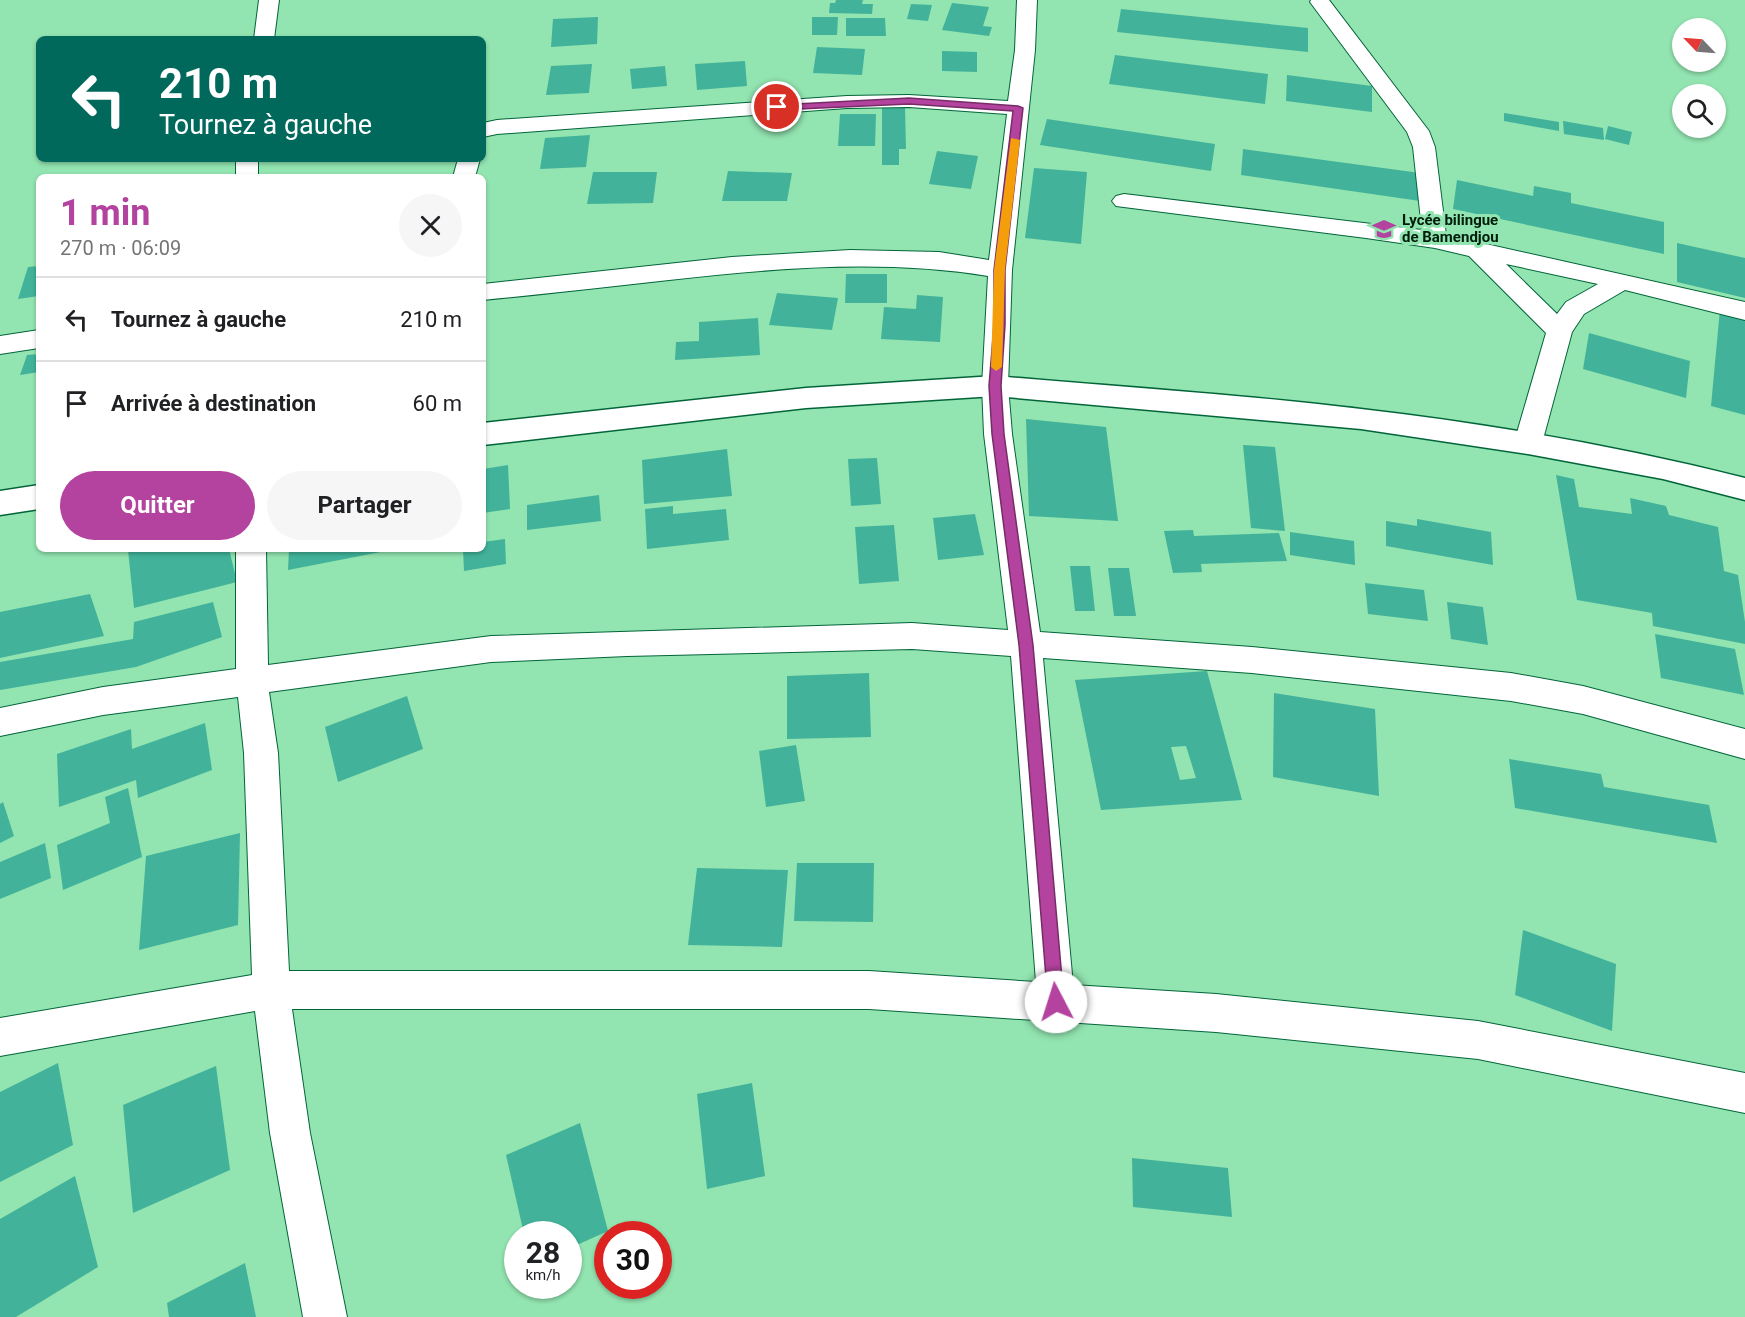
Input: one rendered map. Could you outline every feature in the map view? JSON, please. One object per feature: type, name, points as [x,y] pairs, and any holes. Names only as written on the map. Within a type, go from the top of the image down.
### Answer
[{"type":"main road","points":[[486,434],[806,398],[995,386],[1361,419],[1528,442],[1663,468],[1745,489]]},
{"type":"main road","points":[[0,503],[36,497]]},
{"type":"street","points":[[264,36],[269,0]]},
{"type":"street","points":[[1027,0],[1025,50],[1000,270],[995,386],[998,434],[1026,645],[1056,1002]]},
{"type":"street","points":[[1320,2],[1418,130],[1424,147],[1435,240]]},
{"type":"street","points":[[486,129],[847,102],[909,101],[1018,108]]},
{"type":"street","points":[[1124,201],[1435,240],[1745,311]]},
{"type":"street","points":[[1477,250],[1559,331]]},
{"type":"street","points":[[486,292],[732,265],[850,258],[939,260],[1000,270]]},
{"type":"street","points":[[1528,442],[1559,331],[1575,308],[1622,281]]},
{"type":"street","points":[[0,345],[36,339]]},
{"type":"street","points":[[251,552],[252,682],[261,753],[271,990],[290,1133],[325,1317]]},
{"type":"street","points":[[0,722],[103,701],[491,649],[912,636],[1252,660],[1511,687],[1583,700],[1745,744]]},
{"type":"street","points":[[0,1037],[271,990],[869,990],[1216,1013],[1478,1040],[1745,1094]]},
{"type":"building","points":[[836,0],[863,0],[862,4],[873,4],[872,14],[829,13],[830,3],[835,3]]},
{"type":"building","points":[[952,3],[989,7],[983,26],[992,27],[989,36],[942,30]]},
{"type":"building","points":[[911,4],[932,5],[928,21],[907,19]]},
{"type":"building","points":[[1121,9],[1308,28],[1308,52],[1117,32]]},
{"type":"building","points":[[598,17],[597,44],[551,47],[553,19]]},
{"type":"building","points":[[812,17],[838,17],[837,35],[812,35]]},
{"type":"building","points":[[846,18],[885,18],[886,36],[846,36]]},
{"type":"building","points":[[817,47],[865,49],[862,75],[813,73]]},
{"type":"building","points":[[942,51],[977,52],[977,72],[942,71]]},
{"type":"building","points":[[1115,55],[1268,74],[1265,104],[1109,84]]},
{"type":"building","points":[[745,61],[747,86],[697,90],[695,64]]},
{"type":"building","points":[[592,64],[589,93],[546,95],[551,66]]},
{"type":"building","points":[[665,66],[667,86],[632,89],[630,69]]},
{"type":"building","points":[[1287,75],[1372,86],[1372,112],[1286,101]]},
{"type":"building","points":[[882,107],[905,107],[906,149],[899,149],[899,165],[882,165]]},
{"type":"building","points":[[1504,113],[1559,122],[1559,131],[1504,121]]},
{"type":"building","points":[[840,114],[876,114],[875,146],[838,146]]},
{"type":"building","points":[[1047,119],[1215,144],[1211,171],[1040,145]]},
{"type":"building","points":[[1563,121],[1603,128],[1604,140],[1564,134]]},
{"type":"building","points":[[1608,126],[1632,132],[1629,145],[1605,139]]},
{"type":"building","points":[[590,135],[586,167],[540,169],[545,138]]},
{"type":"building","points":[[1243,149],[1420,173],[1420,201],[1241,175]]},
{"type":"building","points":[[937,151],[978,156],[971,189],[929,184]]},
{"type":"building","points":[[1034,168],[1087,172],[1081,244],[1025,238]]},
{"type":"building","points":[[728,171],[792,173],[787,201],[722,201]]},
{"type":"building","points":[[593,172],[657,172],[653,203],[587,204]]},
{"type":"building","points":[[1457,180],[1533,196],[1534,186],[1571,193],[1571,203],[1664,222],[1664,254],[1453,209]]},
{"type":"building","points":[[1677,243],[1745,258],[1745,298],[1677,282]]},
{"type":"building","points":[[36,266],[36,296],[18,299],[28,267]]},
{"type":"building","points":[[846,274],[887,274],[887,303],[845,303]]},
{"type":"building","points":[[777,293],[838,298],[832,330],[769,325]]},
{"type":"building","points":[[917,295],[943,297],[940,342],[881,339],[884,307],[916,309]]},
{"type":"building","points":[[1720,309],[1745,316],[1745,415],[1711,406]]},
{"type":"building","points":[[758,318],[760,355],[675,360],[676,342],[699,341],[699,322]]},
{"type":"building","points":[[1589,333],[1690,361],[1686,398],[1583,369]]},
{"type":"building","points":[[36,354],[36,372],[20,375],[27,355]]},
{"type":"building","points":[[1026,419],[1106,427],[1118,521],[1029,516]]},
{"type":"building","points":[[1243,445],[1275,447],[1285,531],[1251,528]]},
{"type":"building","points":[[727,449],[732,496],[644,504],[642,460]]},
{"type":"building","points":[[877,458],[881,504],[851,506],[848,459]]},
{"type":"building","points":[[508,465],[510,509],[486,513],[486,469]]},
{"type":"building","points":[[1556,475],[1574,479],[1579,507],[1632,514],[1630,498],[1666,506],[1669,515],[1718,527],[1724,571],[1738,575],[1745,622],[1745,644],[1653,626],[1652,613],[1577,600]]},
{"type":"building","points":[[599,495],[601,521],[527,530],[527,505]]},
{"type":"building","points":[[673,506],[673,514],[726,509],[729,540],[647,549],[645,509]]},
{"type":"building","points":[[975,514],[984,555],[938,560],[933,518]]},
{"type":"building","points":[[1417,519],[1491,532],[1493,565],[1386,546],[1386,521],[1417,526]]},
{"type":"building","points":[[894,525],[899,581],[859,584],[855,527]]},
{"type":"building","points":[[1193,530],[1194,536],[1279,533],[1287,561],[1201,564],[1202,572],[1173,573],[1164,531]]},
{"type":"building","points":[[1290,532],[1354,541],[1355,565],[1290,555]]},
{"type":"building","points":[[505,539],[506,564],[464,571],[463,552],[486,552],[486,542]]},
{"type":"building","points":[[128,552],[230,552],[237,582],[134,608]]},
{"type":"building","points":[[289,552],[381,552],[288,570]]},
{"type":"building","points":[[1070,566],[1090,566],[1095,611],[1075,611]]},
{"type":"building","points":[[1108,568],[1129,568],[1136,616],[1114,616]]},
{"type":"building","points":[[1365,583],[1424,590],[1428,621],[1368,614]]},
{"type":"building","points":[[90,594],[104,636],[0,658],[0,612]]},
{"type":"building","points":[[213,602],[222,637],[136,667],[0,690],[0,662],[133,639],[134,622]]},
{"type":"building","points":[[1447,602],[1483,607],[1488,645],[1451,639]]},
{"type":"building","points":[[1655,634],[1735,649],[1744,695],[1661,678]]},
{"type":"building","points":[[1207,671],[1242,800],[1101,810],[1075,680]],"holes":[[[1186,746],[1196,778],[1180,780],[1171,747]]]},
{"type":"building","points":[[869,673],[871,737],[787,739],[787,676]]},
{"type":"building","points":[[1274,693],[1375,709],[1379,796],[1273,777]]},
{"type":"building","points":[[407,696],[423,749],[338,782],[325,727]]},
{"type":"building","points":[[205,723],[212,770],[138,798],[136,780],[59,807],[57,754],[131,729],[132,749]]},
{"type":"building","points":[[796,745],[805,801],[766,807],[759,751]]},
{"type":"building","points":[[1509,759],[1601,774],[1604,787],[1709,805],[1717,843],[1515,808]]},
{"type":"building","points":[[128,788],[142,857],[63,890],[57,845],[110,823],[105,797]]},
{"type":"building","points":[[3,802],[14,836],[0,843],[0,804]]},
{"type":"building","points":[[240,833],[238,925],[139,950],[146,856]]},
{"type":"building","points":[[45,843],[51,878],[0,899],[0,862]]},
{"type":"building","points":[[797,863],[874,863],[873,922],[794,921]]},
{"type":"building","points":[[697,868],[788,870],[782,947],[688,945]]},
{"type":"building","points":[[1523,930],[1616,964],[1612,1031],[1515,995]]},
{"type":"building","points":[[58,1063],[73,1145],[0,1182],[0,1092]]},
{"type":"building","points":[[216,1066],[230,1170],[133,1213],[123,1105]]},
{"type":"building","points":[[752,1083],[765,1176],[707,1189],[697,1094]]},
{"type":"building","points":[[580,1123],[605,1221],[594,1221],[594,1237],[582,1243],[582,1221],[521,1221],[506,1155]]},
{"type":"building","points":[[1132,1158],[1228,1168],[1232,1217],[1133,1207]]},
{"type":"building","points":[[75,1176],[98,1267],[16,1317],[0,1317],[0,1219]]},
{"type":"building","points":[[245,1263],[256,1317],[169,1317],[167,1303]]},
{"type":"slow traffic","points":[[996,367],[1000,270],[1015,140]]},
{"type":"place","name":"Lycée bilingue de Bamendjou","points":[[1384,229]]},
{"type":"route","points":[[777,107],[847,102],[909,101],[1018,108],[1000,270],[995,386],[998,434],[1026,645],[1056,1002]]}]
